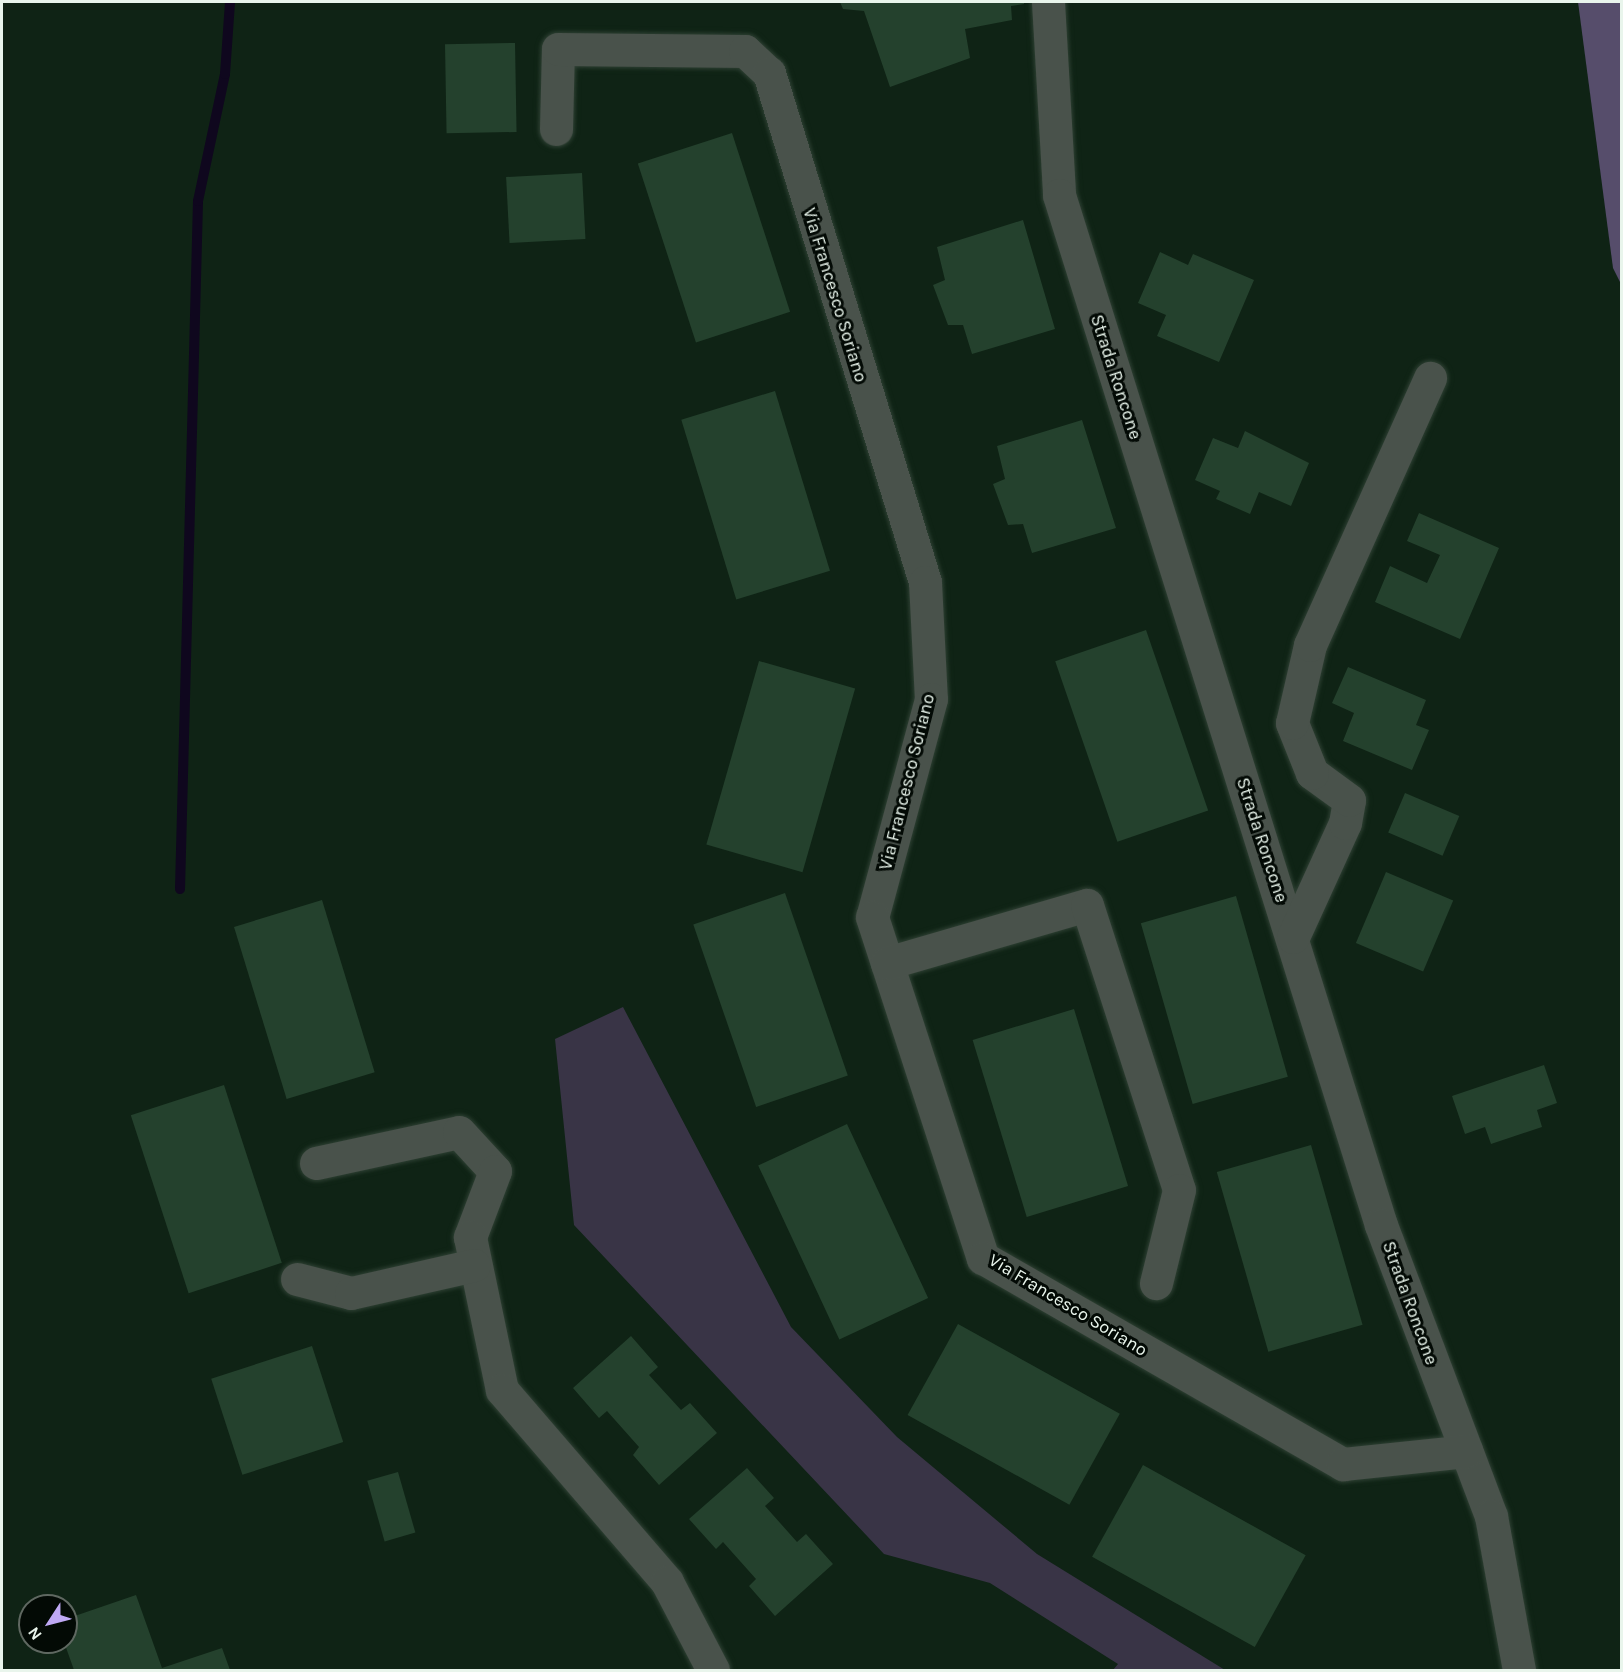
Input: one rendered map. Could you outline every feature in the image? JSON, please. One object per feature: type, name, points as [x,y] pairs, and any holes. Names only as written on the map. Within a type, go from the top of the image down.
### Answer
[{"type":"street","name":"Strada Roncone","points":[[1048,2],[1059,195],[1293,937],[1381,1225],[1491,1516],[1519,1671]]},
{"type":"street","name":"Via Francesco Soriano","points":[[556,129],[558,49],[744,51],[769,73],[925,582],[931,699],[872,917],[983,1257],[1343,1464],[1466,1451]]},
{"type":"street","points":[[1293,937],[1345,823],[1349,800],[1312,773],[1292,723],[1310,645],[1430,378]]},
{"type":"street","points":[[887,963],[1087,905],[1179,1190],[1156,1283]]},
{"type":"street","points":[[316,1163],[459,1131],[495,1171],[470,1237],[474,1265],[502,1390],[667,1582],[713,1671]]},
{"type":"street","points":[[297,1279],[351,1293],[474,1265]]},
{"type":"shaded area","points":[[1578,2],[1621,2],[1621,284],[1613,268]]},
{"type":"shaded area","points":[[623,1007],[791,1327],[897,1437],[1037,1554],[1225,1670],[1113,1670],[1118,1664],[990,1583],[884,1554],[574,1225],[555,1039]]},
{"type":"building","points":[[840,2],[1024,2],[1024,4],[1011,6],[1012,20],[965,29],[970,58],[890,87],[864,11],[843,9]]},
{"type":"building","points":[[515,43],[517,132],[447,133],[445,44]]},
{"type":"building","points":[[732,133],[790,312],[696,342],[638,164]]},
{"type":"building","points":[[582,173],[585,239],[510,243],[506,177]]},
{"type":"building","points":[[1023,220],[1055,329],[972,354],[963,325],[948,325],[933,285],[945,280],[937,247]]},
{"type":"building","points":[[1160,252],[1188,265],[1193,254],[1254,280],[1219,362],[1157,336],[1166,315],[1138,303]]},
{"type":"building","points":[[775,391],[830,571],[736,599],[681,420]]},
{"type":"building","points":[[1082,420],[1116,528],[1032,553],[1023,524],[1008,525],[993,484],[1005,479],[997,446]]},
{"type":"building","points":[[1245,431],[1309,463],[1291,506],[1259,492],[1250,514],[1216,499],[1220,491],[1195,480],[1213,438],[1238,448]]},
{"type":"building","points":[[1419,513],[1499,548],[1460,639],[1375,602],[1390,566],[1427,583],[1440,555],[1407,541]]},
{"type":"building","points":[[1146,630],[1208,811],[1117,842],[1055,661]]},
{"type":"building","points":[[759,661],[855,689],[802,872],[706,845]]},
{"type":"building","points":[[1348,667],[1426,700],[1416,725],[1429,730],[1412,770],[1343,741],[1354,713],[1332,703]]},
{"type":"building","points":[[1405,793],[1459,816],[1443,856],[1388,833]]},
{"type":"building","points":[[1386,872],[1453,901],[1423,971],[1356,943]]},
{"type":"building","points":[[785,893],[848,1075],[756,1107],[693,925]]},
{"type":"building","points":[[1236,896],[1288,1077],[1193,1104],[1141,923]]},
{"type":"building","points":[[322,900],[375,1072],[287,1099],[234,927]]},
{"type":"building","points":[[1074,1009],[1128,1186],[1027,1217],[973,1040]]},
{"type":"building","points":[[1544,1065],[1557,1103],[1537,1110],[1542,1127],[1491,1144],[1485,1127],[1465,1134],[1452,1096]]},
{"type":"building","points":[[224,1085],[282,1263],[189,1293],[131,1115]]},
{"type":"building","points":[[847,1124],[928,1298],[839,1339],[758,1165]]},
{"type":"building","points":[[1311,1145],[1363,1325],[1268,1352],[1217,1172]]},
{"type":"building","points":[[958,1324],[1120,1414],[1069,1505],[908,1415]]},
{"type":"building","points":[[631,1336],[658,1367],[649,1375],[681,1410],[690,1403],[717,1433],[659,1485],[633,1455],[639,1447],[607,1411],[599,1418],[573,1388]]},
{"type":"building","points":[[312,1346],[343,1442],[242,1475],[211,1379]]},
{"type":"building","points":[[1143,1465],[1306,1555],[1255,1647],[1092,1557]]},
{"type":"building","points":[[747,1468],[774,1498],[765,1506],[797,1542],[806,1534],[833,1564],[775,1616],[749,1586],[756,1579],[723,1542],[716,1549],[689,1519]]},
{"type":"building","points":[[398,1472],[415,1533],[385,1541],[367,1481]]},
{"type":"building","points":[[136,1595],[162,1668],[222,1648],[230,1670],[74,1670],[68,1654],[78,1654],[78,1615]]},
{"type":"waterway","points":[[180,889],[198,201],[225,74],[230,2]]}]
